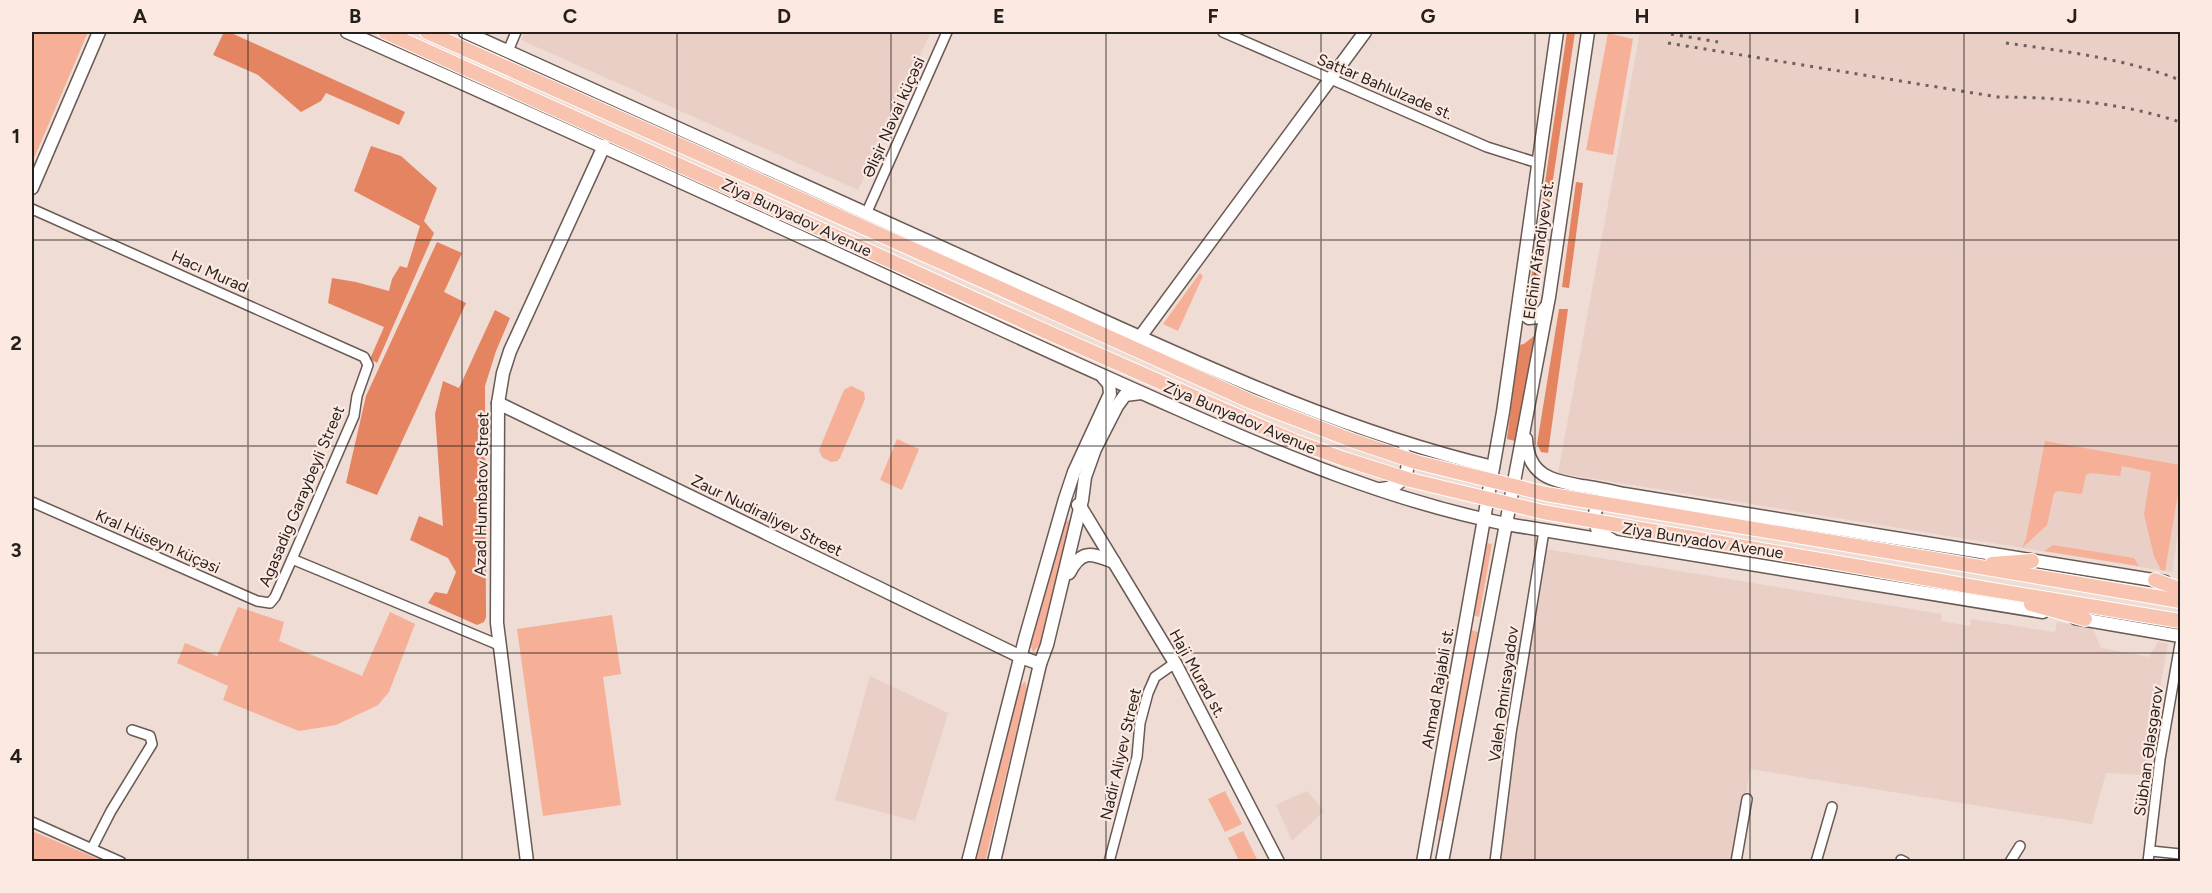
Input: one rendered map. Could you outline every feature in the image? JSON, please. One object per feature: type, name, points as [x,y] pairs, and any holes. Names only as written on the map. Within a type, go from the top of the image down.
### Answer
[{"type":"main road","points":[[32,188],[99,32]]},
{"type":"main road","name":"Ziya Bunyadov Avenue","points":[[347,32],[604,146],[1100,374],[1288,457],[1374,489],[1483,520],[2181,636]]},
{"type":"main road","name":"Ziya Bunyadov Avenue","points":[[385,32],[1047,332],[1294,441],[1344,459],[1410,480],[1543,512],[2181,621]]},
{"type":"main road","name":"Ziya Bunyadov Avenue","points":[[427,32],[1252,402],[1416,462],[1546,494],[2181,601]]},
{"type":"main road","name":"Ziya Bunyadov Avenue","points":[[465,32],[1278,397],[1381,435],[1493,467]]},
{"type":"main road","points":[[1140,337],[1365,32]]},
{"type":"main road","name":"Elchin Afandiyev st.","points":[[1483,520],[1519,302],[1557,32]]},
{"type":"main road","name":"Elchin Afandiyev st.","points":[[1506,524],[1549,297],[1588,32]]},
{"type":"main road","name":"Azad Humbatov Street","points":[[527,861],[499,645],[496,604],[498,403],[503,373],[510,351],[604,146]]},
{"type":"main road","points":[[753,178],[866,214],[1017,297]]},
{"type":"main road","points":[[746,195],[845,257],[1007,314]]},
{"type":"main road","points":[[1519,302],[1524,316],[1533,318],[1541,315],[1549,297]]},
{"type":"main road","points":[[968,861],[1059,517],[1071,479],[1110,394],[1109,384],[1100,374]]},
{"type":"main road","points":[[993,861],[1040,664],[1061,587],[1080,506],[1084,477],[1117,406],[1125,395],[1143,393]]},
{"type":"main road","name":"Zaur Nudiraliyev Street","points":[[498,403],[1021,657],[1040,664]]},
{"type":"main road","name":"Ziya Bunyadov Avenue","points":[[1527,420],[1528,453],[1539,471],[1550,480],[2155,580]]},
{"type":"main road","points":[[1374,489],[1395,486],[1401,482],[1407,470],[1406,456],[1401,449],[1381,435]]},
{"type":"main road","points":[[1621,544],[1598,531],[1594,517],[1598,504],[1603,500],[1624,494]]},
{"type":"main road","points":[[1059,517],[1068,506],[1080,506]]},
{"type":"main road","name":"Haji Murad st.","points":[[1080,506],[1175,663],[1278,861]]},
{"type":"main road","name":"Ahmad Rajabli st.","points":[[1423,861],[1483,520]]},
{"type":"main road","points":[[1442,861],[1506,524]]},
{"type":"main road","points":[[1061,587],[1073,564],[1081,556],[1091,554],[1114,562]]},
{"type":"main road","points":[[1969,565],[2032,561]]},
{"type":"main road","points":[[2155,580],[2181,587]]},
{"type":"main road","points":[[1963,585],[2085,619]]},
{"type":"main road","points":[[1465,619],[1486,623]]},
{"type":"main road","points":[[1428,835],[1446,839]]},
{"type":"street","points":[[508,51],[516,32]]},
{"type":"street","name":"Əlişir Nəvai küçəsi","points":[[866,214],[946,32]]},
{"type":"street","name":"Sattar Bahlulzade st.","points":[[1223,32],[1487,147],[1538,163]]},
{"type":"street","name":"Hacı Murad","points":[[32,209],[364,357],[368,362],[368,367]]},
{"type":"street","name":"Agasadig Garaybeyli Street","points":[[272,601],[354,416],[357,396],[368,367]]},
{"type":"street","name":"Kral Hüseyn küçəsi","points":[[32,502],[258,602],[272,601]]},
{"type":"street","name":"Valeh Əmirsayadov","points":[[1495,861],[1514,712],[1544,531]]},
{"type":"street","points":[[292,560],[499,645]]},
{"type":"street","name":"Sübhan Ələsgərov","points":[[2148,861],[2151,851],[2160,759],[2181,644]]},
{"type":"street","name":"Nadir Aliyev Street","points":[[1110,861],[1137,757],[1140,723],[1148,693],[1155,677],[1163,669],[1175,663]]},
{"type":"street","points":[[92,848],[111,811],[152,744],[150,736],[132,730]]},
{"type":"street","points":[[1737,861],[1747,799]]},
{"type":"street","points":[[1816,861],[1832,807]]},
{"type":"street","points":[[32,822],[121,861]]},
{"type":"street","points":[[2010,861],[2020,846]]},
{"type":"street","points":[[2151,851],[2181,854]]},
{"type":"shaded area","points":[[32,32],[88,32],[32,163]]},
{"type":"shaded area","points":[[224,32],[229,32],[405,112],[399,125],[326,93],[321,101],[301,112],[258,75],[213,55]]},
{"type":"shaded area","points":[[525,32],[931,32],[858,190],[521,40]]},
{"type":"shaded area","points":[[1567,32],[1575,32],[1534,307],[1527,306]]},
{"type":"shaded area","points":[[1640,32],[2180,32],[2180,518],[2172,572],[1558,473]]},
{"type":"shaded area","points":[[1608,33],[1633,39],[1613,155],[1586,150]]},
{"type":"shaded area","points":[[371,146],[401,156],[437,188],[424,221],[434,233],[377,363],[370,359],[384,327],[328,303],[332,278],[389,291],[392,279],[400,266],[407,268],[420,226],[354,191]]},
{"type":"shaded area","points":[[1576,182],[1583,183],[1569,288],[1562,287]]},
{"type":"shaded area","points":[[437,242],[462,253],[444,292],[466,303],[377,495],[346,483],[366,396]]},
{"type":"shaded area","points":[[1200,273],[1203,276],[1178,331],[1163,324]]},
{"type":"shaded area","points":[[1559,309],[1568,309],[1548,453],[1541,452],[1537,444]]},
{"type":"shaded area","points":[[495,310],[510,318],[485,386],[486,617],[484,622],[477,625],[428,603],[435,592],[447,594],[456,572],[448,558],[410,540],[419,516],[443,526],[435,414],[443,381],[459,388]]},
{"type":"shaded area","points":[[1535,335],[1515,441],[1507,439],[1519,345],[1524,344]]},
{"type":"shaded area","points":[[851,386],[864,392],[865,399],[840,458],[831,462],[822,457],[819,450],[844,390]]},
{"type":"shaded area","points":[[897,439],[919,449],[902,490],[880,480]]},
{"type":"shaded area","points":[[2045,441],[2180,465],[2180,482],[2165,571],[2161,570],[2154,556],[2144,514],[2151,472],[2122,466],[2120,476],[2090,473],[2086,475],[2080,494],[2058,491],[2054,493],[2047,525],[2022,548],[2026,539]]},
{"type":"shaded area","points":[[1075,517],[1040,645],[1033,652],[1030,643],[1063,523]]},
{"type":"shaded area","points":[[1486,543],[1492,544],[1479,617],[1473,615]]},
{"type":"shaded area","points":[[2053,545],[2134,558],[2139,566],[2044,551]]},
{"type":"shaded area","points":[[1545,549],[1942,614],[1941,621],[1970,626],[1971,619],[2055,632],[2057,622],[2093,629],[2101,648],[2149,657],[2158,642],[2168,644],[2144,775],[2106,773],[2092,824],[1750,769],[1736,861],[1498,862],[1514,738]]},
{"type":"shaded area","points":[[238,607],[284,622],[279,641],[362,676],[390,612],[415,624],[389,692],[378,705],[336,725],[299,731],[223,700],[228,686],[177,663],[185,643],[217,656]]},
{"type":"shaded area","points":[[612,615],[621,674],[603,677],[621,805],[543,816],[517,629]]},
{"type":"shaded area","points":[[1472,630],[1478,632],[1442,821],[1435,819]]},
{"type":"shaded area","points":[[870,676],[948,713],[915,821],[835,800]]},
{"type":"shaded area","points":[[1025,681],[1027,689],[985,861],[976,861],[1020,687]]},
{"type":"shaded area","points":[[1225,791],[1242,824],[1225,832],[1208,799]]},
{"type":"shaded area","points":[[1307,791],[1324,811],[1292,841],[1276,805]]},
{"type":"shaded area","points":[[32,831],[103,861],[32,861]]},
{"type":"shaded area","points":[[1243,831],[1257,859],[1252,861],[1239,861],[1228,838]]},
{"type":"railway","points":[[1671,34],[1718,42]]},
{"type":"railway","points":[[1668,43],[1998,97],[2090,102],[2136,110],[2180,122]]},
{"type":"railway","points":[[2006,43],[2117,61],[2180,80]]}]
